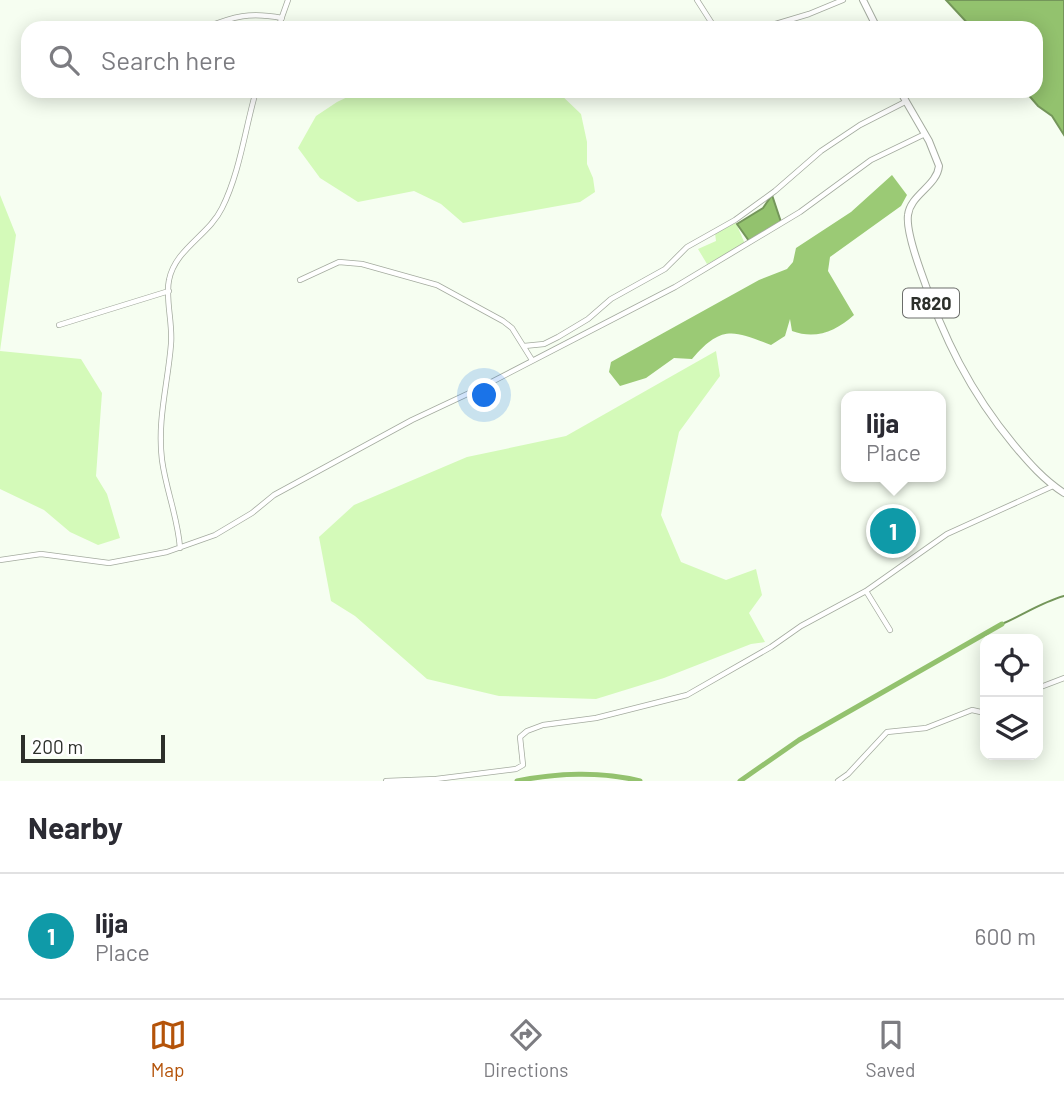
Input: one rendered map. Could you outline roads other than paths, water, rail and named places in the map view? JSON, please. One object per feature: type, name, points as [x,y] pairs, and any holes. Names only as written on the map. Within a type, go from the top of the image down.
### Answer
[{"type":"main road","points":[[863,0],[874,21]]},
{"type":"main road","name":"R820","points":[[903,98],[925,134],[939,166],[938,173],[911,206],[907,217],[915,255],[937,319],[986,410],[1032,466],[1063,492]]},
{"type":"street","points":[[281,21],[288,0]]},
{"type":"street","points":[[697,0],[710,21]]},
{"type":"street","points":[[786,21],[843,0]]},
{"type":"street","points":[[223,21],[258,13],[282,18]]},
{"type":"street","points":[[180,548],[179,528],[162,460],[160,421],[172,344],[169,281],[178,258],[222,209],[254,98]]},
{"type":"street","points":[[524,346],[544,344],[588,319],[611,299],[666,269],[693,242],[735,220],[775,191],[800,167],[851,131],[905,102]]},
{"type":"street","points":[[0,560],[41,554],[109,563],[180,548],[215,535],[252,513],[274,495],[411,420],[478,389],[675,287],[810,206],[871,160],[925,134]]},
{"type":"street","points":[[300,280],[339,262],[362,264],[437,285],[512,328],[532,360]]},
{"type":"street","points":[[59,325],[169,291]]},
{"type":"street","points":[[386,781],[477,775],[520,768],[524,760],[519,742],[520,737],[527,731],[543,725],[612,714],[687,695],[744,660],[771,647],[801,626],[866,591],[947,534],[1053,486]]},
{"type":"street","points":[[866,591],[890,630]]},
{"type":"street","points":[[1043,686],[1064,678]]},
{"type":"street","points":[[838,781],[887,732],[926,728],[972,710],[980,712]]},
{"type":"waterway","points":[[1002,624],[1064,596]]},
{"type":"waterway","points":[[740,781],[799,740],[1002,624]]},
{"type":"waterway","points":[[517,781],[578,774],[640,781]]},
{"type":"place","name":"lija","points":[[893,531]]}]
